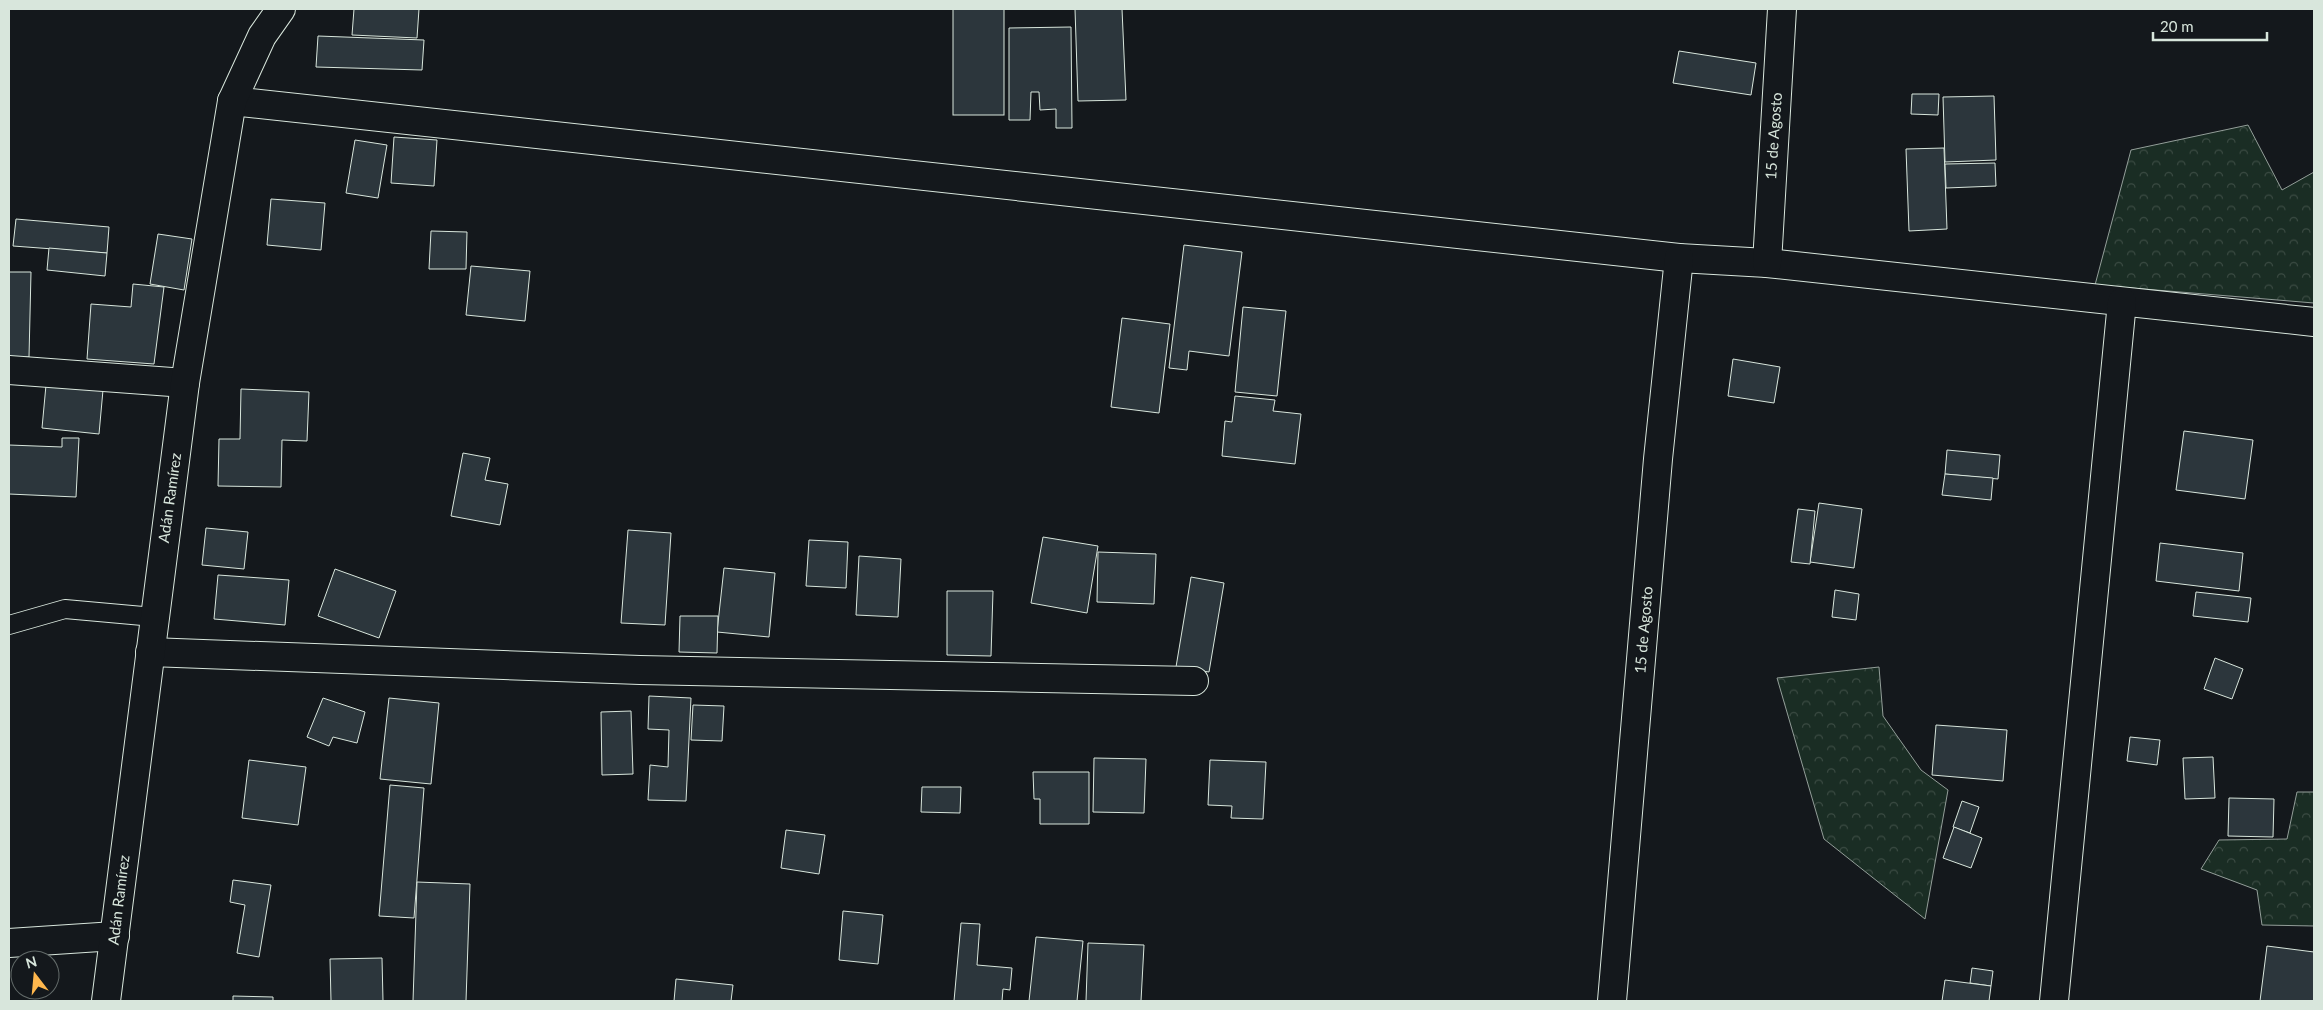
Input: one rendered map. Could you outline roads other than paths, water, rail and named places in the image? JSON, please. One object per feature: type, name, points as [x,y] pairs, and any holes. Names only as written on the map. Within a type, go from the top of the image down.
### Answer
[{"type":"street","name":"Adán Ramírez","points":[[106,1001],[185,383],[232,101],[262,36],[280,9]]},
{"type":"street","name":"15 de Agosto","points":[[1766,263],[1782,9]]},
{"type":"street","points":[[232,101],[1680,258],[1766,263],[2314,322]]},
{"type":"street","name":"15 de Agosto","points":[[1612,1001],[1658,459],[1680,258]]},
{"type":"street","points":[[2054,1001],[2122,302]]},
{"type":"street","points":[[9,370],[185,383]]},
{"type":"street","points":[[150,652],[640,670],[1194,681]]},
{"type":"street","points":[[9,943],[115,936]]},
{"type":"lane","points":[[9,625],[65,609],[154,617]]}]
